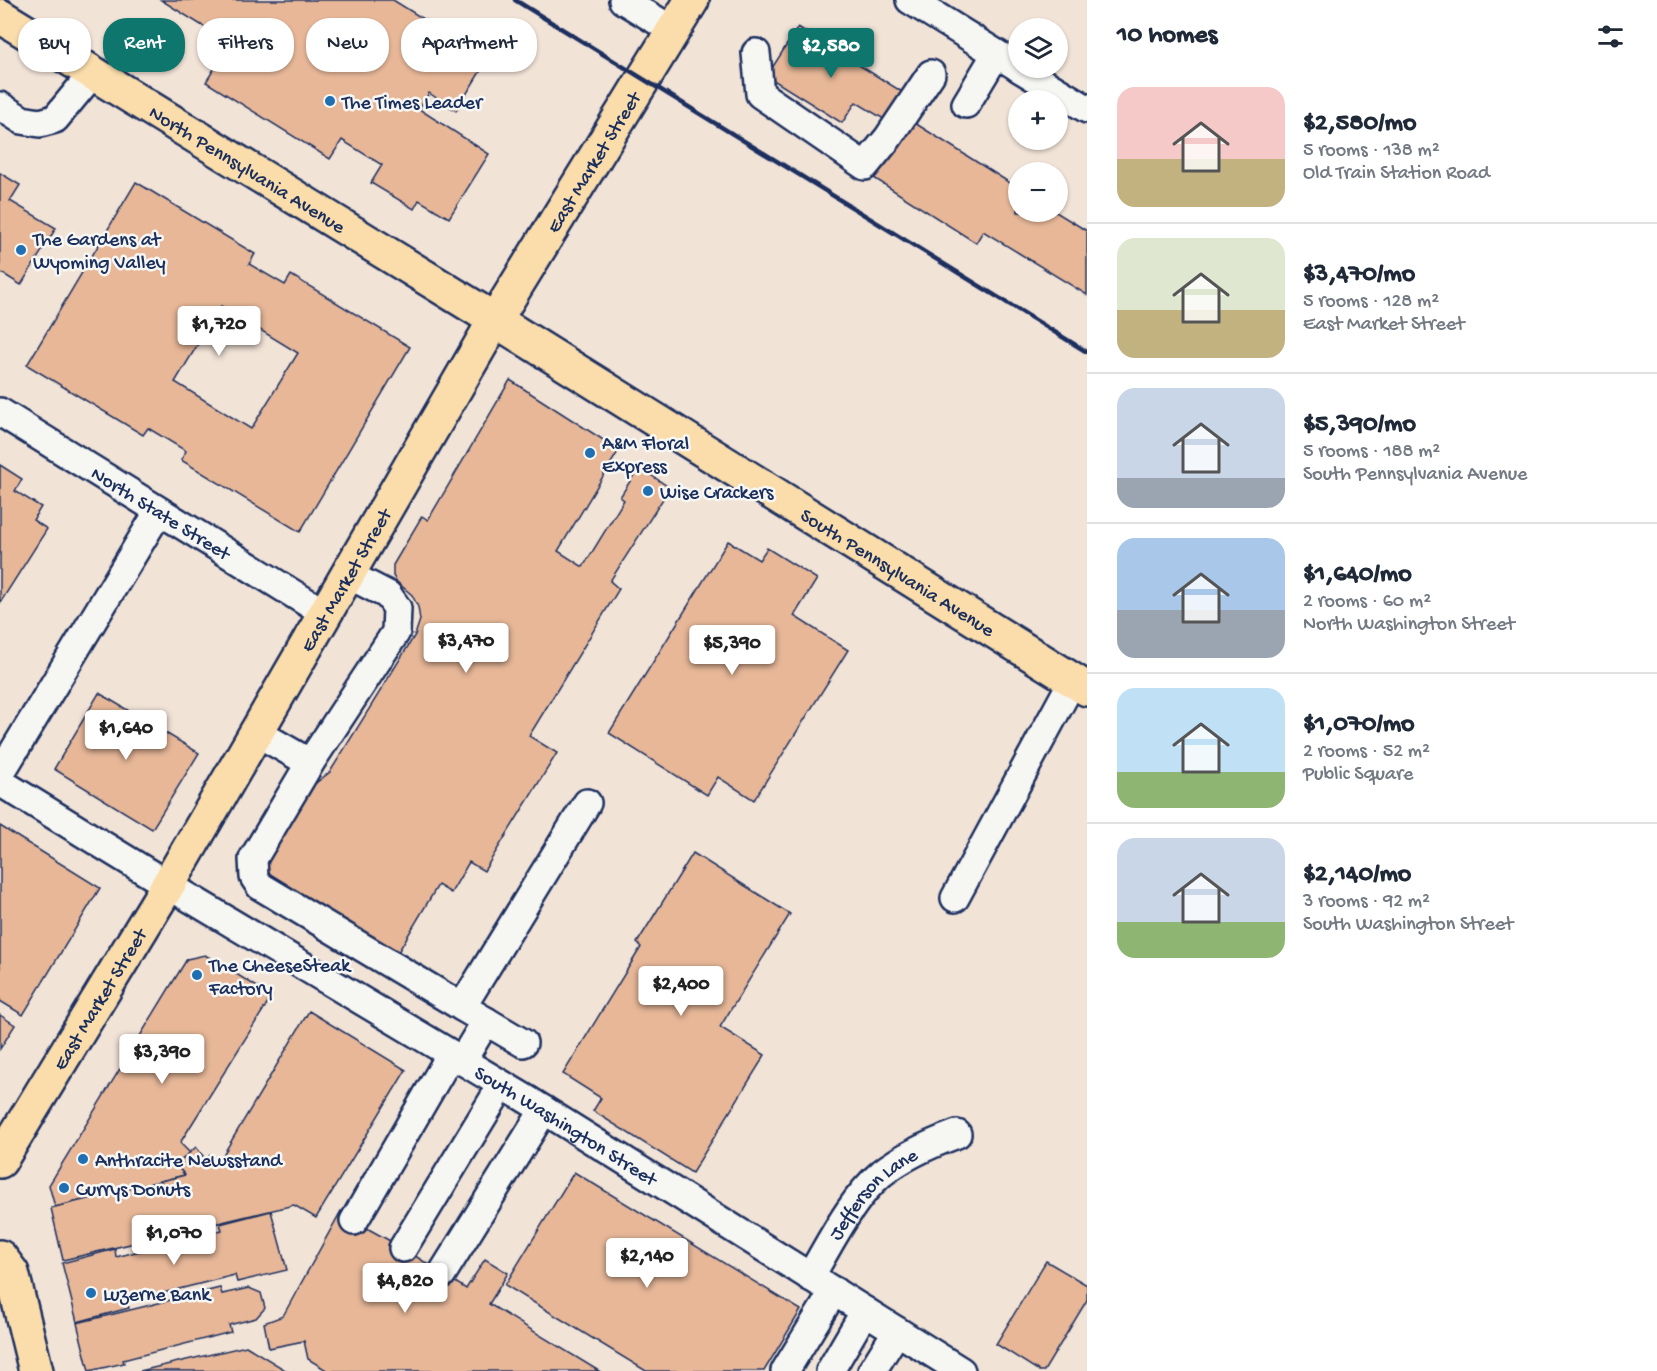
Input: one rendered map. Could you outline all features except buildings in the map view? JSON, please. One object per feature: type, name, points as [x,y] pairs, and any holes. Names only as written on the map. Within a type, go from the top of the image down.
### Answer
[{"type":"main road","name":"East Market Street","points":[[0,1161],[168,885],[495,320],[692,0]]},
{"type":"main road","name":"North Pennsylvania Avenue","points":[[0,16],[495,320]]},
{"type":"main road","name":"South Pennsylvania Avenue","points":[[495,320],[1080,685]]},
{"type":"main road","points":[[0,1257],[12,1273],[36,1371]]},
{"type":"street","points":[[622,0],[674,30]]},
{"type":"street","points":[[910,0],[1008,61]]},
{"type":"street","points":[[756,53],[760,94],[865,165],[888,138],[931,74]]},
{"type":"street","points":[[966,104],[1008,66]]},
{"type":"street","points":[[0,106],[22,120],[40,123],[56,119],[93,73]]},
{"type":"street","points":[[1043,78],[1083,97]]},
{"type":"street","name":"North State Street","points":[[0,412],[324,613]]},
{"type":"street","points":[[0,774],[159,511]]},
{"type":"street","points":[[347,574],[388,596],[397,608],[396,632],[310,763],[253,859],[254,877],[260,886],[523,1042]]},
{"type":"street","points":[[955,898],[1080,685]]},
{"type":"street","points":[[256,732],[310,763]]},
{"type":"street","name":"South Washington Street","points":[[0,782],[544,1110],[961,1371]]},
{"type":"street","points":[[462,1007],[587,803]]},
{"type":"street","points":[[354,1221],[456,1057],[486,1021]]},
{"type":"street","points":[[403,1248],[502,1085]]},
{"type":"street","points":[[442,1274],[544,1110]]},
{"type":"street","name":"Jefferson Lane","points":[[810,1277],[836,1232],[881,1174],[912,1153],[957,1134]]},
{"type":"street","points":[[785,1371],[834,1291]]},
{"type":"street","points":[[830,1371],[865,1311]]},
{"type":"street","points":[[872,1371],[897,1331]]},
{"type":"railway","points":[[515,0],[1087,352]]},
{"type":"place","name":"The Times Leader","points":[[330,101]]},
{"type":"place","name":"The Gardens at Wyoming Valley","points":[[21,250]]},
{"type":"place","name":"A&M Floral Express","points":[[590,453]]},
{"type":"place","name":"Wise Crackers","points":[[648,491]]},
{"type":"place","name":"The CheeseSteak Factory","points":[[197,975]]},
{"type":"place","name":"Anthracite Newsstand","points":[[83,1159]]},
{"type":"place","name":"Currys Donuts","points":[[64,1188]]},
{"type":"place","name":"Luzerne Bank","points":[[91,1293]]}]
